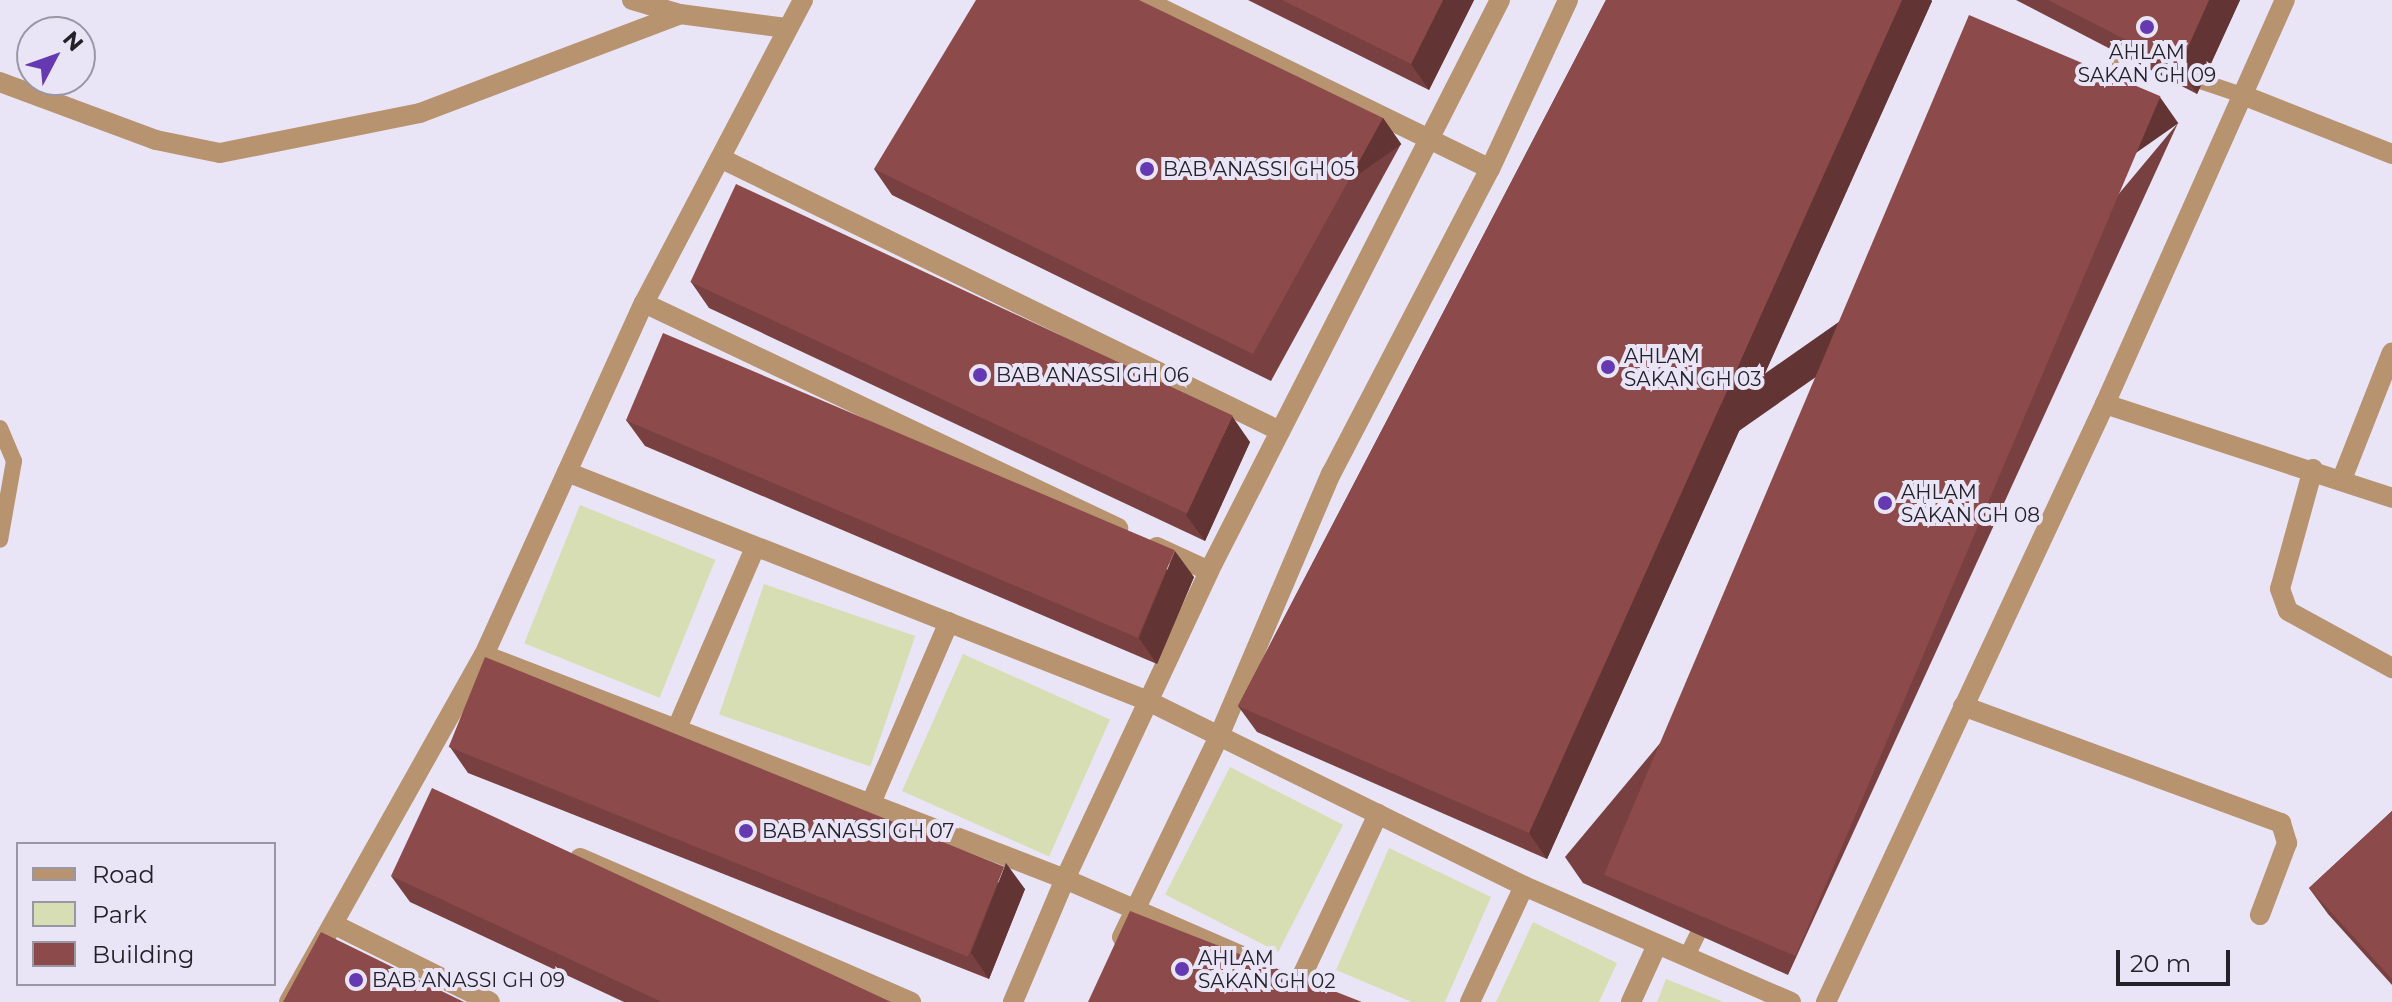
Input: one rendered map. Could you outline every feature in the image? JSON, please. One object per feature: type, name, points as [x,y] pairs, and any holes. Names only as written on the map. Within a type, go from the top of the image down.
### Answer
[{"type":"street","points":[[632,0],[680,14],[786,28]]},
{"type":"street","points":[[289,1002],[333,924],[419,786],[484,655],[644,303],[803,0]]},
{"type":"street","points":[[1144,0],[1490,169]]},
{"type":"street","points":[[1013,1002],[1065,879],[1209,571],[1500,0]]},
{"type":"street","points":[[1111,961],[1219,736],[1331,474],[1490,169],[1568,0]]},
{"type":"street","points":[[1826,1002],[2105,404],[2245,96],[2285,0]]},
{"type":"street","points":[[0,82],[156,140],[220,153],[420,113],[680,14]]},
{"type":"street","points":[[2245,96],[2392,154]]},
{"type":"street","points":[[722,159],[1280,431]]},
{"type":"street","points":[[644,303],[1209,571]]},
{"type":"street","points":[[2342,479],[2392,352]]},
{"type":"street","points":[[2105,404],[2313,469],[2392,498]]},
{"type":"street","points":[[2313,469],[2280,589],[2288,611],[2392,668]]},
{"type":"street","points":[[567,472],[754,550],[949,622],[1148,701],[1524,886],[1791,1002]]},
{"type":"street","points":[[677,728],[754,550]]},
{"type":"street","points":[[871,803],[949,622]]},
{"type":"street","points":[[484,655],[1136,907],[1324,992]]},
{"type":"street","points":[[1963,706],[2281,823],[2287,843],[2260,915]]},
{"type":"street","points":[[1299,982],[1378,814]]},
{"type":"street","points":[[555,846],[911,1002]]},
{"type":"street","points":[[1470,1002],[1524,886]]},
{"type":"street","points":[[333,924],[490,1002]]},
{"type":"street","points":[[1631,1002],[1657,945]]},
{"type":"lane","points":[[2092,111],[2126,51]]},
{"type":"lane","points":[[2161,68],[2245,96]]},
{"type":"lane","points":[[0,428],[14,461],[0,540]]},
{"type":"lane","points":[[1686,958],[1714,900]]},
{"type":"green space","points":[[580,505],[715,560],[660,698],[524,643]]},
{"type":"green space","points":[[764,584],[915,636],[870,767],[719,714]]},
{"type":"green space","points":[[963,654],[1110,719],[1049,857],[902,791]]},
{"type":"green space","points":[[1230,767],[1343,825],[1278,952],[1165,894]]},
{"type":"green space","points":[[1389,848],[1491,897],[1445,1002],[1412,1002],[1336,970]]},
{"type":"green space","points":[[1533,922],[1617,963],[1599,1002],[1496,1002]]},
{"type":"green space","points":[[1666,979],[1724,1002],[1657,1002]]},
{"type":"building","name":"BAB ANASSI GH 05","points":[[976,0],[1139,0],[1383,118],[1253,354],[874,169]]},
{"type":"building","points":[[1282,0],[1443,0],[1411,64]]},
{"type":"building","name":"AHLAM SAKAN GH 03","points":[[1606,0],[1902,0],[1529,833],[1238,706]]},
{"type":"building","points":[[2048,0],[2209,0],[2179,67]]},
{"type":"building","name":"AHLAM SAKAN GH 08","points":[[1969,15],[2160,96],[1796,956],[1604,875]]},
{"type":"building","name":"BAB ANASSI GH 06","points":[[736,184],[1233,416],[1187,513],[690,282]]},
{"type":"building","points":[[663,333],[1175,550],[1138,638],[626,420]]},
{"type":"building","name":"BAB ANASSI GH 07","points":[[485,657],[1004,867],[968,957],[449,747]]},
{"type":"building","points":[[432,788],[891,1002],[662,1002],[391,876]]},
{"type":"building","points":[[2392,811],[2392,979],[2309,888]]},
{"type":"building","points":[[1130,911],[1362,1002],[1088,1002]]},
{"type":"building","points":[[321,932],[464,1002],[283,1002]]},
{"type":"place","name":"AHLAM SAKAN GH 09","points":[[2147,27]]},
{"type":"place","name":"BAB ANASSI GH 05","points":[[1147,169]]},
{"type":"place","name":"AHLAM SAKAN GH 03","points":[[1608,367]]},
{"type":"place","name":"BAB ANASSI GH 06","points":[[980,375]]},
{"type":"place","name":"AHLAM SAKAN GH 08","points":[[1885,503]]},
{"type":"place","name":"BAB ANASSI GH 07","points":[[746,831]]},
{"type":"place","name":"AHLAM SAKAN GH 02","points":[[1182,969]]},
{"type":"place","name":"BAB ANASSI GH 09","points":[[356,980]]}]
